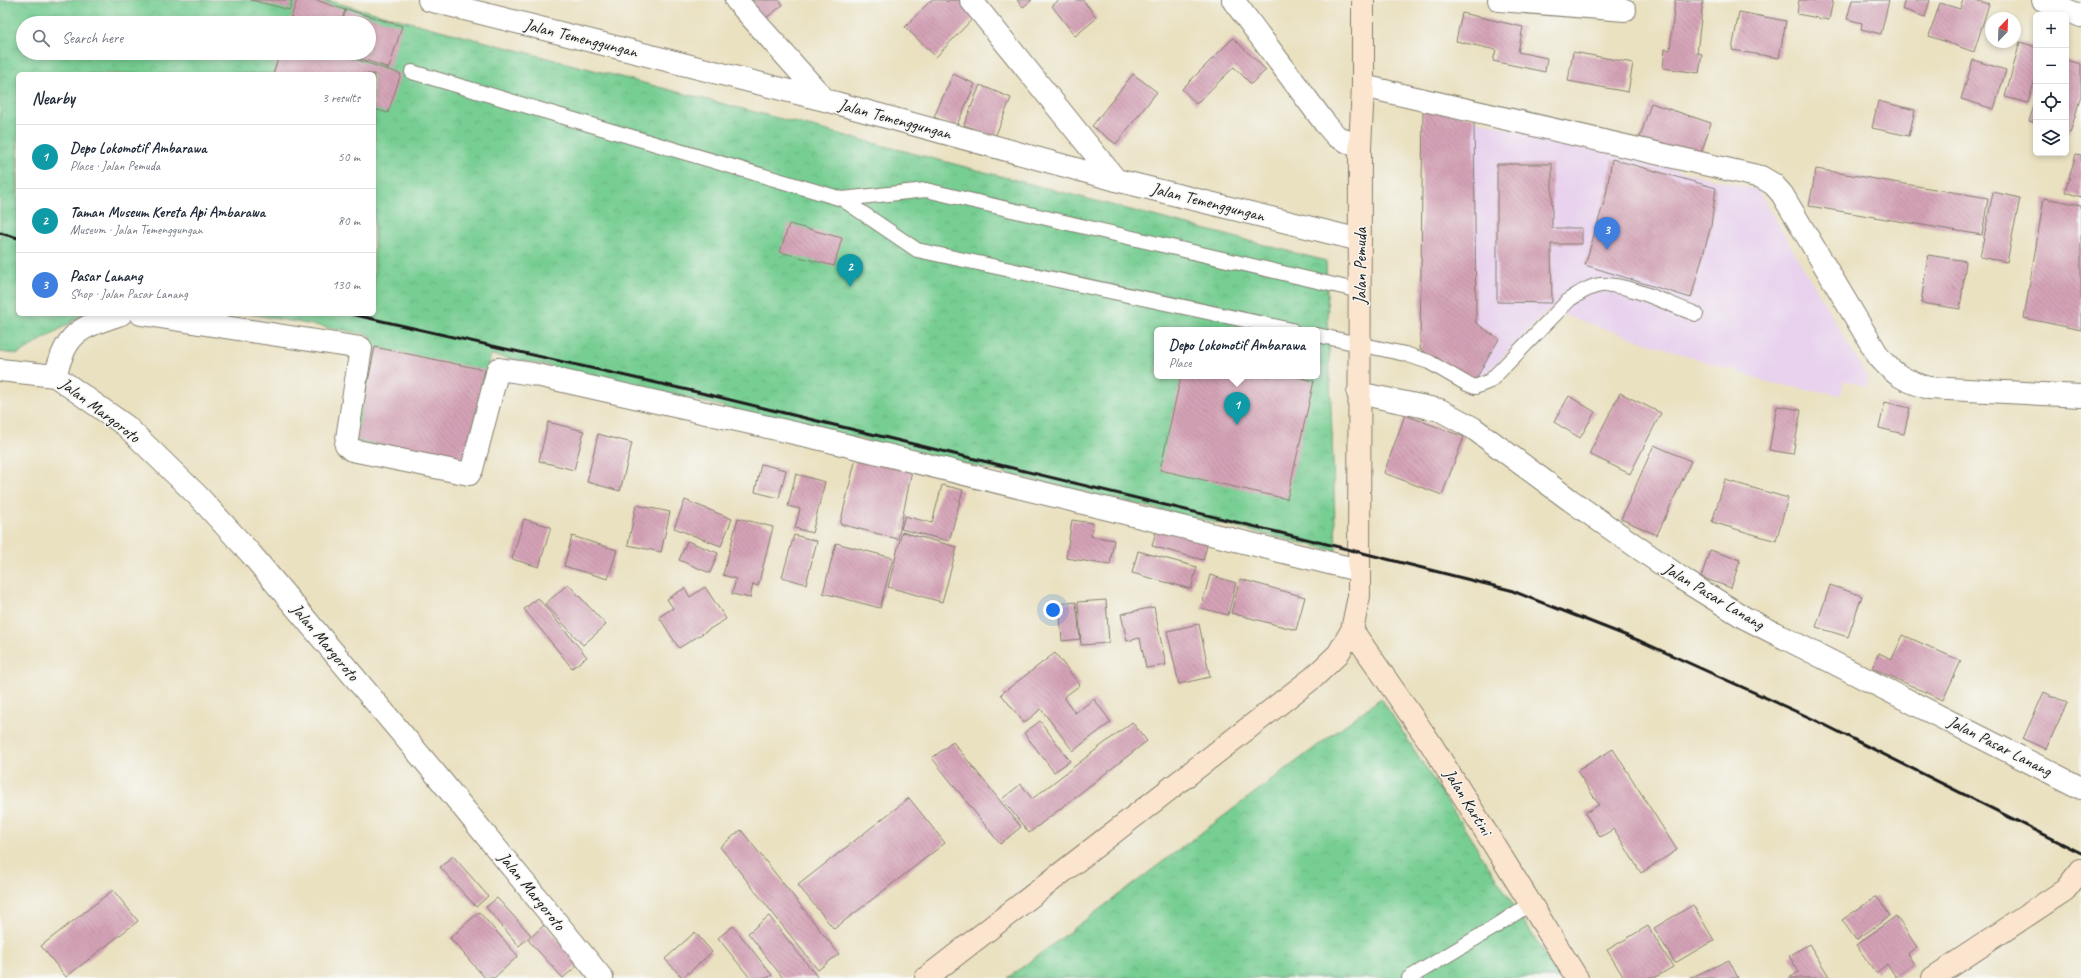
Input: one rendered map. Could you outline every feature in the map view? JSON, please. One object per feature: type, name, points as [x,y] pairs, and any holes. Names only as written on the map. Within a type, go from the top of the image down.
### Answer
[{"type":"main road","name":"Jalan Pemuda","points":[[926,978],[1314,677],[1338,654],[1352,630],[1359,596],[1358,392],[1360,148],[1364,86],[1363,0]]},
{"type":"main road","name":"Jalan Kartini","points":[[1352,630],[1431,744],[1577,978]]},
{"type":"main road","points":[[1933,978],[2065,890],[2081,870]]},
{"type":"street","name":"Jalan Temenggungan","points":[[429,0],[825,100],[1116,180],[1360,240]]},
{"type":"street","points":[[736,0],[825,100]]},
{"type":"street","points":[[971,0],[1116,180]]},
{"type":"street","points":[[1233,0],[1336,136],[1360,148]]},
{"type":"street","points":[[1499,0],[1625,10]]},
{"type":"street","points":[[2043,0],[2081,16]]},
{"type":"street","points":[[1364,86],[1761,177],[1773,184],[1782,194],[1879,357],[1891,371],[1906,381],[1929,388],[2081,396]]},
{"type":"street","points":[[56,376],[62,353],[73,336],[96,322],[114,316]]},
{"type":"street","points":[[154,316],[362,348],[346,445],[352,450],[469,474],[472,469],[498,369],[532,374],[821,439],[1358,570]]},
{"type":"street","name":"Jalan Margoroto","points":[[0,370],[56,376],[126,426],[198,496],[251,554],[439,778],[602,978]]},
{"type":"street","name":"Jalan Pasar Lanang","points":[[1358,392],[1440,410],[1456,418],[1473,428],[1570,500],[1687,582],[1745,618],[2081,788]]},
{"type":"lane","points":[[412,72],[842,198],[917,250],[1278,327]]},
{"type":"lane","points":[[842,198],[926,190],[1360,291]]},
{"type":"lane","points":[[1320,336],[1405,354],[1429,362],[1467,384],[1476,387],[1490,381],[1570,299],[1585,290],[1601,285],[1622,287],[1696,314]]},
{"type":"lane","points":[[1408,978],[1493,928],[1531,903]]},
{"type":"shaded area","points":[[1423,107],[1758,190],[1868,378],[1867,387],[1844,380],[1841,395],[1771,383],[1548,310],[1483,378],[1474,382],[1420,349]]},
{"type":"green space","points":[[0,0],[325,0],[1326,261],[1336,551],[554,367],[491,355],[467,468],[353,443],[371,335],[262,316],[376,316],[376,72],[16,72],[16,316],[82,316],[18,354],[0,352]]},
{"type":"green space","points":[[1381,698],[1560,978],[1008,978]]},
{"type":"building","points":[[251,0],[292,0],[290,10]]},
{"type":"building","points":[[297,0],[316,0],[345,10],[343,16],[291,16]]},
{"type":"building","points":[[745,0],[779,0],[783,5],[762,21]]},
{"type":"building","points":[[931,0],[945,0],[947,2],[949,0],[960,0],[976,15],[936,57],[905,27]]},
{"type":"building","points":[[1017,0],[1032,0],[1023,7]]},
{"type":"building","points":[[1059,0],[1083,0],[1097,18],[1075,36],[1052,6]]},
{"type":"building","points":[[1675,0],[1703,0],[1697,53],[1702,54],[1699,73],[1663,68],[1665,49],[1670,50]]},
{"type":"building","points":[[1799,0],[1833,0],[1829,20],[1797,14]]},
{"type":"building","points":[[1852,0],[1889,0],[1881,34],[1861,29],[1862,23],[1847,19]]},
{"type":"building","points":[[1905,0],[1930,0],[1925,17],[1902,9]]},
{"type":"building","points":[[1963,0],[1975,0],[1989,4],[1986,12],[1985,12],[1985,17],[1974,52],[1929,36],[1940,3],[1960,9]]},
{"type":"building","points":[[346,9],[369,16],[344,16]]},
{"type":"building","points":[[1739,12],[1786,21],[1779,58],[1732,50]]},
{"type":"building","points":[[1462,13],[1523,27],[1518,52],[1547,58],[1545,72],[1493,61],[1496,50],[1456,41]]},
{"type":"building","points":[[376,18],[402,26],[389,68],[364,60],[376,60]]},
{"type":"building","points":[[1233,38],[1266,70],[1251,84],[1234,67],[1196,104],[1182,89]]},
{"type":"building","points":[[2021,42],[2033,46],[2033,86],[2028,103],[2005,97],[2018,48],[2021,48]]},
{"type":"building","points":[[1573,52],[1633,63],[1628,92],[1568,81]]},
{"type":"building","points":[[278,60],[358,60],[401,74],[388,113],[376,110],[376,72],[274,72]]},
{"type":"building","points":[[1973,60],[2006,70],[1994,109],[1961,99]]},
{"type":"building","points":[[2069,61],[2081,64],[2081,96],[2070,133]]},
{"type":"building","points":[[953,74],[975,84],[956,127],[934,117]]},
{"type":"building","points":[[1133,74],[1157,92],[1116,144],[1092,126]]},
{"type":"building","points":[[980,85],[1011,98],[995,137],[964,125]]},
{"type":"building","points":[[1878,101],[1915,110],[1909,136],[1872,128]]},
{"type":"building","points":[[1651,103],[1711,123],[1699,160],[1639,140]]},
{"type":"building","points":[[1423,107],[1474,118],[1476,323],[1499,339],[1474,382],[1420,349]]},
{"type":"building","points":[[2033,109],[2033,122],[2029,121]]},
{"type":"building","points":[[2076,154],[2081,155],[2081,197],[2065,192]]},
{"type":"building","points":[[1612,159],[1716,188],[1711,226],[1691,298],[1585,265],[1606,195]]},
{"type":"building","points":[[1497,164],[1552,164],[1552,228],[1582,228],[1582,244],[1551,244],[1552,303],[1497,302]]},
{"type":"building","points":[[1816,169],[1988,198],[1982,235],[1809,206]]},
{"type":"building","points":[[1993,192],[2020,198],[2007,262],[1980,257]]},
{"type":"building","points":[[2044,198],[2081,205],[2081,330],[2024,318]]},
{"type":"building","points":[[789,224],[842,238],[834,266],[780,252]]},
{"type":"building","points":[[1928,255],[1966,261],[1960,309],[1921,303]]},
{"type":"building","points":[[375,347],[485,370],[466,463],[356,440]]},
{"type":"building","points":[[1180,379],[1306,379],[1314,381],[1287,499],[1160,470]]},
{"type":"building","points":[[1620,393],[1661,413],[1630,474],[1589,454]]},
{"type":"building","points":[[1569,396],[1595,412],[1580,438],[1554,422]]},
{"type":"building","points":[[1885,402],[1910,408],[1904,434],[1879,428]]},
{"type":"building","points":[[1777,406],[1801,410],[1793,454],[1769,450]]},
{"type":"building","points":[[1405,415],[1464,437],[1442,495],[1384,473]]},
{"type":"building","points":[[548,422],[584,431],[574,470],[539,461]]},
{"type":"building","points":[[598,434],[632,443],[620,491],[587,482]]},
{"type":"building","points":[[1654,445],[1691,461],[1657,535],[1621,519]]},
{"type":"building","points":[[856,458],[912,470],[898,539],[840,524]]},
{"type":"building","points":[[761,464],[786,470],[779,498],[755,492]]},
{"type":"building","points":[[796,474],[825,482],[812,533],[795,528],[800,509],[788,506]]},
{"type":"building","points":[[1725,480],[1788,498],[1776,541],[1712,522]]},
{"type":"building","points":[[942,485],[963,490],[949,541],[901,529],[905,516],[932,523]]},
{"type":"building","points":[[685,500],[732,519],[721,546],[674,528]]},
{"type":"building","points":[[636,505],[670,512],[661,552],[628,545]]},
{"type":"building","points":[[738,518],[773,527],[758,586],[753,584],[750,598],[732,594],[736,579],[723,575]]},
{"type":"building","points":[[524,519],[551,527],[539,567],[512,559]]},
{"type":"building","points":[[1072,520],[1093,523],[1091,536],[1114,540],[1110,565],[1066,558]]},
{"type":"building","points":[[1157,528],[1208,542],[1203,560],[1152,546]]},
{"type":"building","points":[[902,532],[957,547],[942,602],[888,587]]},
{"type":"building","points":[[794,535],[817,541],[806,584],[782,577]]},
{"type":"building","points":[[572,536],[617,550],[608,579],[564,566]]},
{"type":"building","points":[[687,541],[718,553],[710,573],[679,560]]},
{"type":"building","points":[[836,543],[893,558],[880,608],[823,593]]},
{"type":"building","points":[[1710,550],[1740,560],[1731,588],[1701,577]]},
{"type":"building","points":[[1138,551],[1197,567],[1191,589],[1132,573]]},
{"type":"building","points":[[1210,575],[1236,583],[1228,615],[1201,608]]},
{"type":"building","points":[[1240,579],[1305,597],[1296,630],[1231,613]]},
{"type":"building","points":[[568,584],[606,625],[583,645],[545,604]]},
{"type":"building","points":[[1830,585],[1862,596],[1848,637],[1816,627]]},
{"type":"building","points":[[705,587],[726,619],[679,648],[659,617],[673,608],[667,599],[685,588],[690,597]]},
{"type":"building","points":[[538,598],[587,657],[572,668],[524,609]]},
{"type":"building","points":[[1106,600],[1109,643],[1081,645],[1078,602]]},
{"type":"building","points":[[1076,602],[1080,639],[1062,641],[1059,604]]},
{"type":"building","points":[[1154,607],[1166,665],[1146,668],[1140,638],[1127,641],[1121,614]]},
{"type":"building","points":[[1199,624],[1210,677],[1179,684],[1167,631]]},
{"type":"building","points":[[1903,635],[1961,661],[1943,700],[1872,668],[1879,653],[1892,659]]},
{"type":"building","points":[[1055,653],[1080,685],[1064,697],[1075,713],[1094,699],[1111,722],[1073,751],[1041,709],[1024,723],[1001,694]]},
{"type":"building","points":[[2044,692],[2067,703],[2046,749],[2023,739]]},
{"type":"building","points":[[1040,721],[1070,761],[1054,772],[1024,733]]},
{"type":"building","points":[[1132,722],[1147,741],[1029,833],[1002,799],[1021,784],[1032,799]]},
{"type":"building","points":[[953,742],[1021,827],[1000,844],[932,758]]},
{"type":"building","points":[[1613,749],[1677,850],[1641,873],[1614,829],[1600,837],[1585,813],[1599,805],[1577,771]]},
{"type":"building","points":[[909,798],[945,843],[834,929],[798,885]]},
{"type":"building","points":[[741,830],[839,954],[818,970],[720,847]]},
{"type":"building","points":[[453,856],[488,896],[476,907],[440,867]]},
{"type":"building","points":[[113,890],[138,921],[66,977],[41,946]]},
{"type":"building","points":[[1877,896],[1890,916],[1856,940],[1842,920]]},
{"type":"building","points":[[497,898],[531,935],[519,946],[486,907]]},
{"type":"building","points":[[1693,905],[1714,940],[1675,963],[1654,928]]},
{"type":"building","points":[[479,912],[518,956],[494,978],[485,978],[450,938]]},
{"type":"building","points":[[769,916],[818,978],[783,978],[748,933]]},
{"type":"building","points":[[1896,916],[1917,947],[1907,954],[1914,964],[1896,977],[1887,964],[1876,973],[1856,945]]},
{"type":"building","points":[[544,925],[579,964],[563,978],[528,940]]},
{"type":"building","points":[[733,926],[772,975],[767,978],[750,978],[718,938]]},
{"type":"building","points":[[1648,926],[1673,967],[1654,978],[1624,978],[1607,950]]},
{"type":"building","points":[[695,932],[712,952],[683,978],[665,959]]},
{"type":"building","points":[[1809,944],[1830,978],[1789,978],[1799,972],[1789,956]]},
{"type":"building","points":[[1729,960],[1738,978],[1690,978]]},
{"type":"railway","points":[[0,233],[16,237]]},
{"type":"railway","points":[[360,316],[710,395],[1339,547],[1510,590],[1640,641],[1815,720],[2081,853]]},
{"type":"place","name":"Pasar Lanang","points":[[1607,250]]},
{"type":"place","name":"Taman Museum Kereta Api Ambarawa","points":[[850,287]]},
{"type":"place","name":"Depo Lokomotif Ambarawa","points":[[1237,425]]}]
